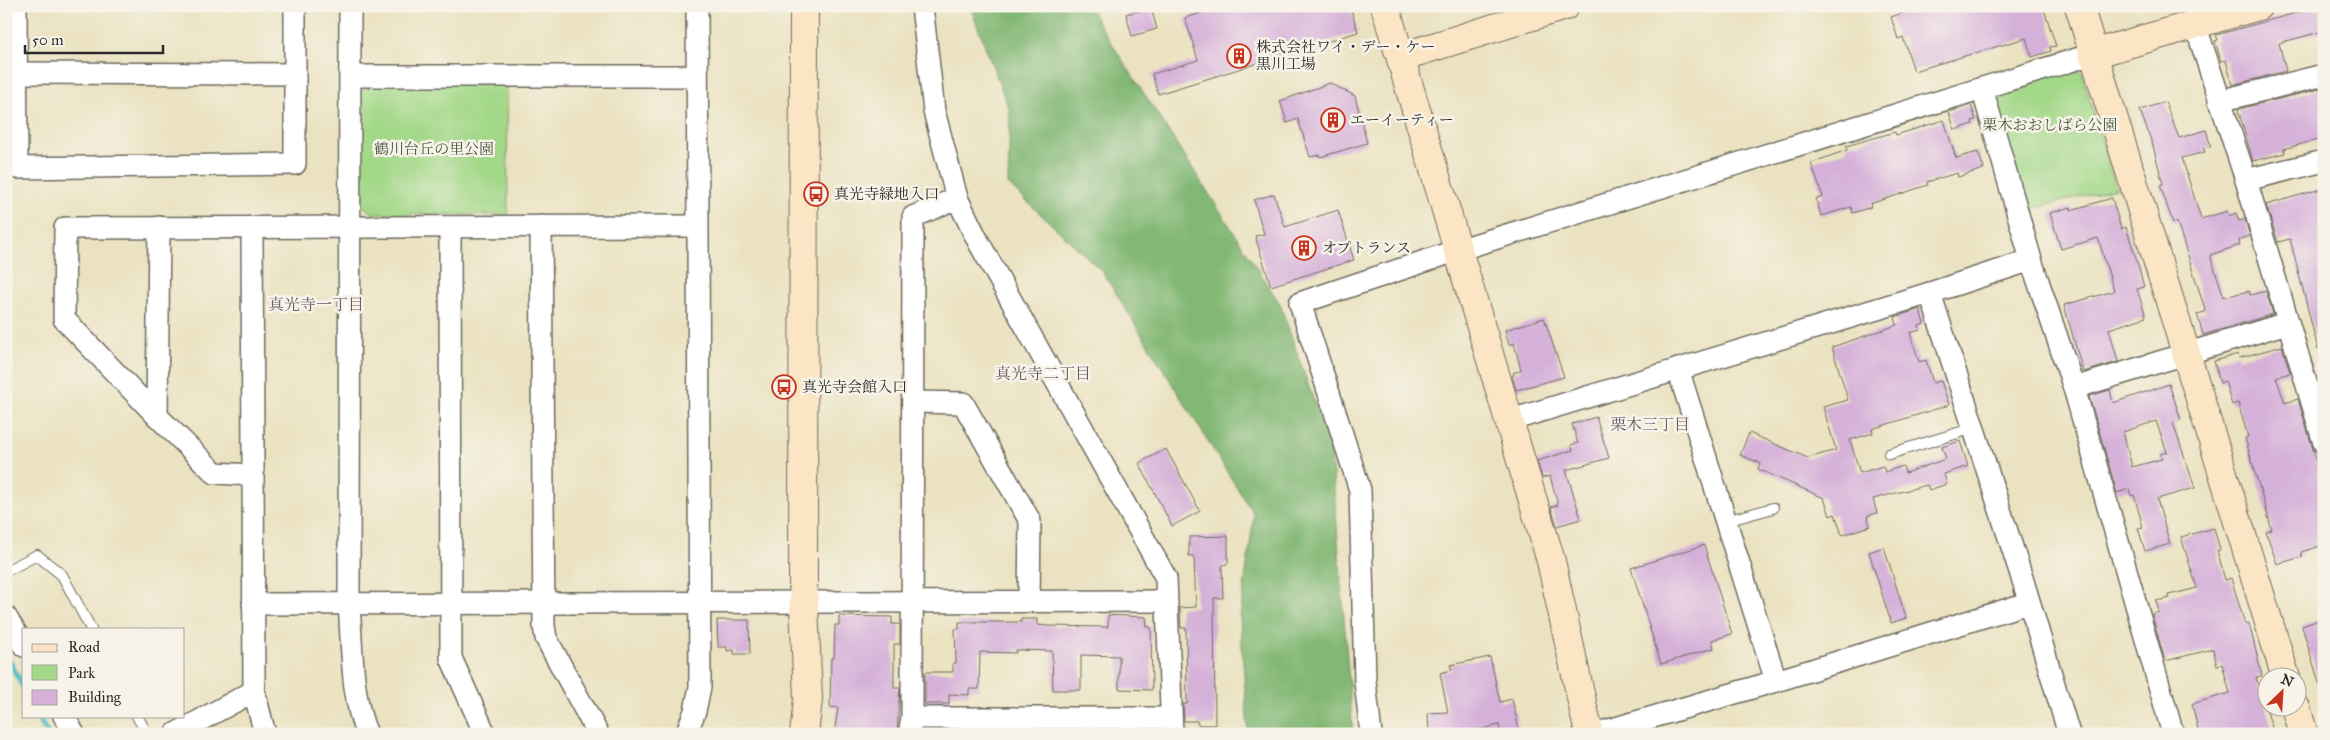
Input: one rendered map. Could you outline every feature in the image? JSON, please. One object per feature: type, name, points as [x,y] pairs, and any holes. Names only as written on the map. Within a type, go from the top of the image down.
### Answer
[{"type":"street","points":[[16,6],[17,168],[295,164],[295,6]]},
{"type":"street","points":[[350,6],[350,604],[354,671],[362,723],[366,734]]},
{"type":"street","points":[[686,734],[695,711],[700,687],[697,6]]},
{"type":"street","points":[[804,6],[804,601],[808,699],[804,734]]},
{"type":"street","points":[[922,6],[934,110],[957,198],[978,241],[1166,578],[1171,726],[910,726],[913,602],[913,217],[957,198]]},
{"type":"street","points":[[1385,6],[1508,422],[1551,560],[1589,734]]},
{"type":"street","points":[[1401,57],[1565,6]]},
{"type":"street","points":[[2079,6],[2283,668]]},
{"type":"street","points":[[1371,734],[1365,681],[1360,490],[1300,302],[1458,250],[1982,88],[2258,6]]},
{"type":"street","points":[[2195,24],[2246,180],[2324,444]]},
{"type":"street","points":[[16,73],[294,74]]},
{"type":"street","points":[[2219,100],[2324,75]]},
{"type":"street","points":[[350,76],[697,76]]},
{"type":"street","points":[[1982,88],[2031,260],[2074,388],[2173,734]]},
{"type":"street","points":[[2246,180],[2324,161]]},
{"type":"street","points":[[541,226],[544,603],[546,638],[598,734]]},
{"type":"street","points":[[252,475],[215,473],[157,416],[64,319],[65,228],[697,226]]},
{"type":"street","points":[[252,227],[254,692],[266,734]]},
{"type":"street","points":[[450,227],[451,658],[486,734]]},
{"type":"street","points":[[157,416],[159,228]]},
{"type":"street","points":[[1508,422],[1930,293],[2031,260]]},
{"type":"street","points":[[1930,293],[2069,734]]},
{"type":"street","points":[[2074,388],[2287,323]]},
{"type":"street","points":[[1678,369],[1776,681]]},
{"type":"street","points":[[914,402],[963,403],[1030,521],[1029,601]]},
{"type":"street","points":[[253,604],[1166,601]]},
{"type":"street","points":[[1595,734],[1776,681],[2028,603]]},
{"type":"street","points":[[6,617],[22,643]]},
{"type":"street","points":[[175,734],[254,692]]},
{"type":"street","points":[[65,718],[74,734]]},
{"type":"street","points":[[2299,718],[2304,734]]},
{"type":"lane","points":[[1889,454],[1974,428]]},
{"type":"lane","points":[[1726,521],[1773,508]]},
{"type":"lane","points":[[6,571],[37,555],[62,575],[89,628]]},
{"type":"lane","points":[[138,718],[147,734]]},
{"type":"green space","points":[[970,6],[1092,6],[1094,16],[1280,304],[1331,450],[1353,734],[1248,734],[1240,617],[1254,515],[1102,271],[1008,184],[1010,112]]},
{"type":"green space","name":"栗木おおしばら公園","points":[[2072,68],[2082,73],[2116,188],[2027,210],[1995,101],[1998,92]]},
{"type":"green space","name":"鶴川台丘の里公園","points":[[507,82],[508,215],[374,214],[361,205],[359,93],[372,83]]},
{"type":"building","name":"株式会社ワイ・デー・ケー 黒川工場","points":[[1224,6],[1350,6],[1358,32],[1158,94],[1152,74],[1198,60],[1185,18]]},
{"type":"building","points":[[1922,6],[2043,6],[2056,46],[2050,47],[2051,51],[2032,57],[2026,38],[1914,71],[1903,37],[1898,39],[1891,17]]},
{"type":"building","points":[[2302,6],[2319,6],[2324,31],[2279,43],[2286,71],[2232,85],[2226,60],[2221,61],[2215,41],[2218,40],[2216,35],[2303,11]]},
{"type":"building","points":[[1151,8],[1157,29],[1132,36],[1126,14]]},
{"type":"building","name":"エーイーティー","points":[[1330,83],[1355,96],[1367,143],[1320,157],[1319,155],[1310,157],[1298,119],[1287,123],[1280,101]]},
{"type":"building","points":[[2324,88],[2324,138],[2284,149],[2285,153],[2253,161],[2238,109]]},
{"type":"building","points":[[2165,102],[2179,138],[2206,130],[2211,147],[2203,148],[2205,152],[2182,158],[2201,219],[2227,211],[2229,216],[2236,213],[2239,221],[2245,219],[2250,236],[2239,240],[2240,245],[2210,255],[2224,297],[2249,291],[2250,295],[2266,291],[2273,314],[2203,335],[2197,314],[2205,312],[2204,306],[2177,222],[2173,223],[2160,185],[2163,184],[2153,146],[2140,110]]},
{"type":"building","points":[[1971,105],[1976,120],[1972,121],[1973,124],[1955,130],[1949,112]]},
{"type":"building","points":[[1944,120],[1956,158],[1978,152],[1984,169],[1958,177],[1957,173],[1927,182],[1928,185],[1870,204],[1871,207],[1853,213],[1851,207],[1821,216],[1816,199],[1823,197],[1811,163],[1847,150],[1846,146],[1895,132],[1896,135]]},
{"type":"building","points":[[2324,188],[2324,349],[2318,349],[2290,239],[2278,242],[2266,205]]},
{"type":"building","name":"オプトランス","points":[[1274,194],[1285,227],[1338,210],[1354,260],[1271,286],[1255,236],[1264,234],[1254,200]]},
{"type":"building","points":[[2112,198],[2121,229],[2126,227],[2139,268],[2144,287],[2137,289],[2146,317],[2109,329],[2118,362],[2083,372],[2064,305],[2114,291],[2098,238],[2061,249],[2050,213],[2071,207],[2071,210]]},
{"type":"building","points":[[1920,309],[1924,324],[1919,326],[1920,330],[1910,333],[1919,362],[1926,360],[1933,383],[1941,381],[1949,405],[1872,429],[1873,433],[1850,440],[1860,473],[1883,466],[1885,472],[1903,466],[1905,473],[1946,459],[1942,447],[1960,441],[1968,466],[1944,474],[1947,484],[1929,490],[1927,485],[1873,499],[1877,513],[1867,516],[1870,526],[1842,535],[1835,514],[1830,516],[1824,498],[1758,469],[1760,463],[1740,455],[1749,433],[1808,458],[1836,450],[1823,407],[1848,400],[1832,347],[1897,325],[1895,317]]},
{"type":"building","points":[[1544,318],[1564,377],[1516,390],[1512,376],[1514,375],[1513,373],[1521,370],[1514,343],[1509,345],[1505,330]]},
{"type":"building","points":[[2282,346],[2290,373],[2276,377],[2285,403],[2298,399],[2315,456],[2324,488],[2324,545],[2301,552],[2302,557],[2277,564],[2266,532],[2272,530],[2245,438],[2248,437],[2238,403],[2232,405],[2225,381],[2220,383],[2214,361],[2238,354],[2239,358]]},
{"type":"building","points":[[2169,384],[2181,420],[2173,423],[2195,488],[2157,499],[2170,544],[2145,551],[2138,528],[2143,527],[2134,495],[2131,496],[2129,489],[2117,493],[2089,396],[2110,390],[2113,403]],"holes":[[[2156,421],[2167,452],[2160,454],[2162,459],[2132,467],[2123,432]]]},
{"type":"building","points":[[1596,417],[1609,458],[1566,470],[1581,519],[1557,526],[1551,507],[1558,505],[1550,476],[1542,478],[1537,461],[1573,450],[1571,445],[1578,443],[1572,424]]},
{"type":"building","points":[[1166,449],[1200,511],[1172,526],[1139,463]]},
{"type":"building","points":[[2214,528],[2220,550],[2217,550],[2225,580],[2231,578],[2245,624],[2249,623],[2260,668],[2258,668],[2258,677],[2256,677],[2258,683],[2258,718],[2269,718],[2274,734],[2199,734],[2192,704],[2230,693],[2222,664],[2217,665],[2213,649],[2165,661],[2152,614],[2159,612],[2156,601],[2170,598],[2169,595],[2197,588],[2181,537]]},
{"type":"building","points":[[1228,536],[1228,563],[1222,566],[1223,598],[1214,598],[1215,725],[1198,725],[1197,721],[1184,721],[1183,704],[1187,704],[1186,628],[1181,628],[1180,608],[1196,607],[1194,559],[1193,556],[1189,556],[1189,537]]},
{"type":"building","points":[[1704,545],[1732,634],[1712,640],[1714,648],[1661,664],[1631,568]]},
{"type":"building","points":[[1884,547],[1906,618],[1891,623],[1869,552]]},
{"type":"building","points":[[1108,615],[1146,617],[1147,627],[1151,627],[1152,690],[1119,689],[1119,656],[1081,655],[1081,690],[1053,690],[1052,651],[980,652],[979,689],[969,689],[969,695],[949,694],[949,704],[925,704],[925,672],[953,672],[953,663],[956,663],[955,629],[959,629],[959,622],[1021,622],[1021,619],[1037,619],[1037,625],[1108,627]]},
{"type":"building","points":[[839,616],[892,617],[892,624],[900,624],[900,644],[894,644],[894,688],[900,688],[897,734],[834,734],[838,708],[830,707],[831,658],[834,658],[835,625],[839,625]]},
{"type":"building","points":[[2324,618],[2324,686],[2320,686],[2302,626]]},
{"type":"building","points":[[717,620],[749,620],[750,654],[734,654],[734,650],[727,651],[727,647],[718,647]]},
{"type":"building","points":[[1490,657],[1500,702],[1512,699],[1520,734],[1501,734],[1499,725],[1463,734],[1459,732],[1429,733],[1428,713],[1448,712],[1440,673],[1452,670],[1450,665]]},
{"type":"waterway","points":[[6,654],[22,685]]},
{"type":"waterway","points":[[38,718],[48,734]]},
{"type":"place","name":"株式会社ワイ・デー・ケー 黒川工場","points":[[1239,56]]},
{"type":"place","name":"エーイーティー","points":[[1333,120]]},
{"type":"place","name":"真光寺緑地入口","points":[[816,194]]},
{"type":"place","name":"オプトランス","points":[[1304,248]]},
{"type":"place","name":"真光寺会館入口","points":[[784,387]]},
{"type":"district","name":"真光寺一丁目","points":[[316,304]]},
{"type":"district","name":"真光寺二丁目","points":[[1043,373]]},
{"type":"district","name":"栗木三丁目","points":[[1650,424]]}]
